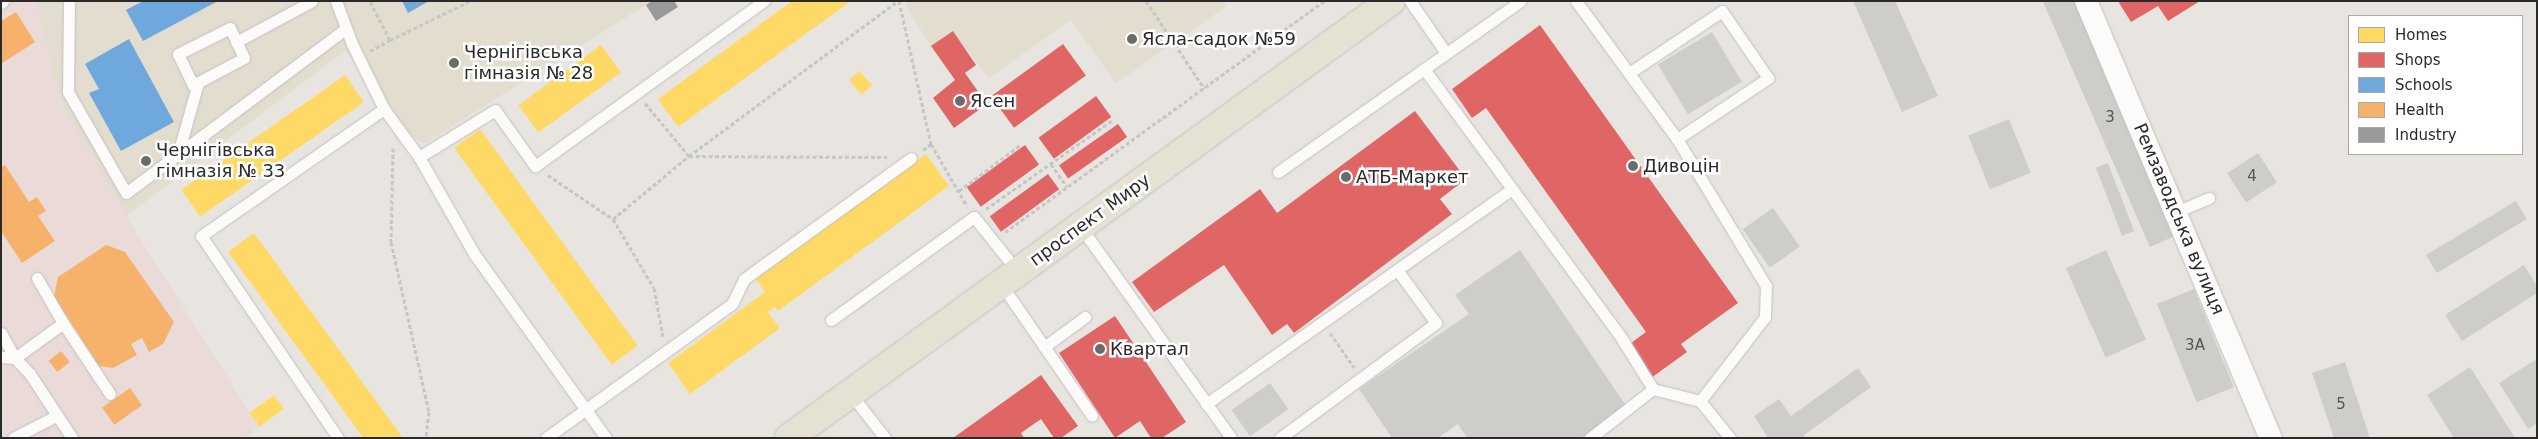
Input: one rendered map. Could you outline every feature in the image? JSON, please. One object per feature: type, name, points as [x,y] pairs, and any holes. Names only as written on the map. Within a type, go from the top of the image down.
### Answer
[{"type":"main road","name":"проспект Миру","points":[[789,438],[1391,1]]},
{"type":"street","name":"Ремзаводська вулиця","points":[[2086,1],[2271,438]]},
{"type":"lane","points":[[69,1],[68,92],[126,193],[345,29]]},
{"type":"lane","points":[[236,42],[312,1]]},
{"type":"lane","points":[[336,1],[345,29],[384,109],[419,156],[475,255],[606,438]]},
{"type":"lane","points":[[419,156],[495,110],[535,166],[764,1]]},
{"type":"lane","points":[[1410,1],[1446,54]]},
{"type":"lane","points":[[1278,172],[1520,1]]},
{"type":"lane","points":[[1576,1],[1677,139],[1766,286],[1766,317],[1700,401]]},
{"type":"lane","points":[[1629,73],[1722,11],[1768,78],[1677,139]]},
{"type":"lane","points":[[230,28],[236,42],[244,58],[194,85],[178,54],[230,28]]},
{"type":"lane","points":[[1424,69],[1622,338],[1654,389],[1700,401],[1730,438]]},
{"type":"lane","points":[[178,154],[198,83]]},
{"type":"lane","points":[[338,438],[201,236],[384,109]]},
{"type":"lane","points":[[546,438],[732,304],[744,280],[911,158]]},
{"type":"lane","points":[[1206,404],[1512,189]]},
{"type":"lane","points":[[2176,212],[2209,198]]},
{"type":"lane","points":[[831,320],[974,217],[992,242],[1044,347],[1092,416]]},
{"type":"lane","points":[[1080,226],[1231,438]]},
{"type":"lane","points":[[1280,438],[1436,323],[1396,270]]},
{"type":"lane","points":[[38,278],[63,322],[110,394]]},
{"type":"lane","points":[[1044,347],[1085,317]]},
{"type":"lane","points":[[1,357],[15,358],[63,322]]},
{"type":"lane","points":[[1,333],[15,358],[30,374],[72,438]]},
{"type":"lane","points":[[1590,438],[1654,389]]},
{"type":"lane","points":[[850,393],[885,438]]},
{"type":"lane","points":[[13,438],[56,416]]},
{"type":"path","points":[[370,1],[390,40]]},
{"type":"path","points":[[358,57],[470,1]]},
{"type":"path","points":[[613,219],[688,156],[899,1],[931,144],[974,217],[1114,119]]},
{"type":"path","points":[[1146,1],[1204,88]]},
{"type":"path","points":[[992,242],[1324,1]]},
{"type":"path","points":[[636,93],[688,156],[911,158],[931,144]]},
{"type":"path","points":[[394,123],[391,242],[429,412],[426,438]]},
{"type":"path","points":[[959,191],[1020,145]]},
{"type":"path","points":[[1051,164],[1068,187]]},
{"type":"path","points":[[535,166],[613,219],[654,288],[666,352]]},
{"type":"path","points":[[1322,322],[1362,378]]},
{"type":"shaded area","points":[[1,1],[35,1],[61,106],[126,216],[259,427],[244,438],[1,438]]},
{"type":"shaded area","name":"Чернігівська гімназія № 33","points":[[35,1],[652,1],[424,144],[394,123],[346,50],[126,216],[61,106]]},
{"type":"shaded area","name":"Ясла-садок №59","points":[[910,1],[1224,1],[1227,6],[1116,83],[1071,20],[989,78],[953,32],[931,46],[905,5]]},
{"type":"building: Homes","points":[[792,1],[851,1],[678,127],[658,99]]},
{"type":"building: Homes","points":[[601,45],[621,73],[538,132],[518,105]]},
{"type":"building: Homes","points":[[860,71],[872,86],[861,95],[849,80]]},
{"type":"building: Homes","points":[[345,75],[364,102],[200,217],[181,190]]},
{"type":"building: Homes","points":[[480,129],[638,346],[612,365],[454,148]]},
{"type":"building: Homes","points":[[926,154],[949,186],[778,311],[775,307],[768,312],[780,328],[690,394],[668,363],[765,292],[756,279]]},
{"type":"building: Homes","points":[[254,233],[403,438],[363,438],[228,252]]},
{"type":"building: Homes","points":[[274,395],[284,409],[260,426],[250,413]]},
{"type":"building: Shops","points":[[2118,1],[2200,1],[2168,21],[2158,6],[2131,22]]},
{"type":"building: Shops","points":[[1540,25],[1738,303],[1681,344],[1687,352],[1651,378],[1627,346],[1646,332],[1486,108],[1472,118],[1452,89]]},
{"type":"building: Shops","points":[[953,31],[976,65],[965,73],[987,104],[954,128],[933,98],[955,80],[931,46]]},
{"type":"building: Shops","points":[[1063,44],[1086,76],[1014,128],[991,96]]},
{"type":"building: Shops","points":[[1096,96],[1111,117],[1054,159],[1039,138]]},
{"type":"building: Shops","points":[[1415,111],[1466,179],[1440,199],[1452,214],[1294,333],[1287,324],[1272,335],[1224,265],[1154,312],[1132,282],[1260,189],[1277,213]]},
{"type":"building: Shops","points":[[1118,124],[1127,137],[1068,178],[1059,165]]},
{"type":"building: Shops","points":[[1025,145],[1039,164],[981,207],[967,187]]},
{"type":"building: Shops","points":[[1048,174],[1059,189],[1001,232],[990,216]]},
{"type":"building: Shops","points":[[1115,316],[1186,422],[1162,438],[1151,438],[1140,421],[1115,438],[1059,353]]},
{"type":"building: Shops","points":[[1041,375],[1078,426],[1061,438],[1054,438],[1041,419],[1021,433],[1024,438],[953,438]]},
{"type":"building: Schools","points":[[143,1],[218,1],[143,41],[126,10]]},
{"type":"building: Schools","points":[[402,1],[429,1],[408,13]]},
{"type":"building: Schools","points":[[129,39],[174,122],[121,151],[89,93],[99,89],[85,64]]},
{"type":"building: Health","points":[[16,12],[35,42],[1,64],[1,21]]},
{"type":"building: Health","points":[[5,165],[29,202],[37,197],[46,211],[38,216],[55,241],[22,263],[1,231],[1,167]]},
{"type":"building: Health","points":[[106,245],[125,252],[174,322],[163,344],[149,352],[142,338],[131,344],[137,355],[113,368],[99,366],[54,297],[58,277]]},
{"type":"building: Health","points":[[61,351],[70,362],[57,372],[49,361]]},
{"type":"building: Health","points":[[130,388],[142,405],[114,425],[102,408]]},
{"type":"building: Industry","points":[[652,1],[674,1],[678,7],[656,21],[646,5]]},
{"type":"building: Other","points":[[1853,1],[1895,1],[1938,96],[1902,112]]},
{"type":"building: Other","points":[[2076,1],[2177,235],[2150,247],[2043,2]]},
{"type":"building: Other","points":[[1712,32],[1742,82],[1688,114],[1658,64]]},
{"type":"building: Other","points":[[2009,119],[2031,173],[1990,189],[1968,135]]},
{"type":"building: Other","points":[[2258,153],[2277,182],[2246,203],[2227,173]]},
{"type":"building: Other","points":[[2108,163],[2134,231],[2122,236],[2096,168]]},
{"type":"building: Other","points":[[2516,201],[2527,219],[2437,273],[2426,255]]},
{"type":"building: Other","points":[[1773,208],[1800,247],[1770,268],[1743,229]]},
{"type":"building: Other","points":[[1520,250],[1627,407],[1581,438],[1467,438],[1458,424],[1438,438],[1392,438],[1359,389],[1469,314],[1455,295]]},
{"type":"building: Other","points":[[2106,250],[2146,340],[2106,357],[2066,268]]},
{"type":"building: Other","points":[[2524,265],[2537,286],[2537,293],[2462,341],[2445,315]]},
{"type":"building: Other","points":[[2194,289],[2234,387],[2197,402],[2157,304]]},
{"type":"building: Other","points":[[2535,360],[2537,363],[2537,423],[2528,429],[2499,383]]},
{"type":"building: Other","points":[[2345,362],[2370,438],[2334,438],[2312,373]]},
{"type":"building: Other","points":[[2470,367],[2515,438],[2454,438],[2427,395]]},
{"type":"building: Other","points":[[1858,368],[1871,387],[1804,435],[1805,438],[1768,438],[1754,416],[1779,399],[1791,416]]},
{"type":"building: Other","points":[[1270,383],[1288,409],[1250,436],[1231,410]]},
{"type":"place","name":"Ясла-садок №59","points":[[1132,39]]},
{"type":"place","name":"Чернігівська гімназія № 28","points":[[454,63]]},
{"type":"place","name":"Ясен","points":[[960,101]]},
{"type":"place","name":"Чернігівська гімназія № 33","points":[[146,161]]},
{"type":"place","name":"Дивоцін","points":[[1633,166]]},
{"type":"place","name":"АТБ-Маркет","points":[[1346,177]]},
{"type":"place","name":"Квартал","points":[[1100,349]]}]
